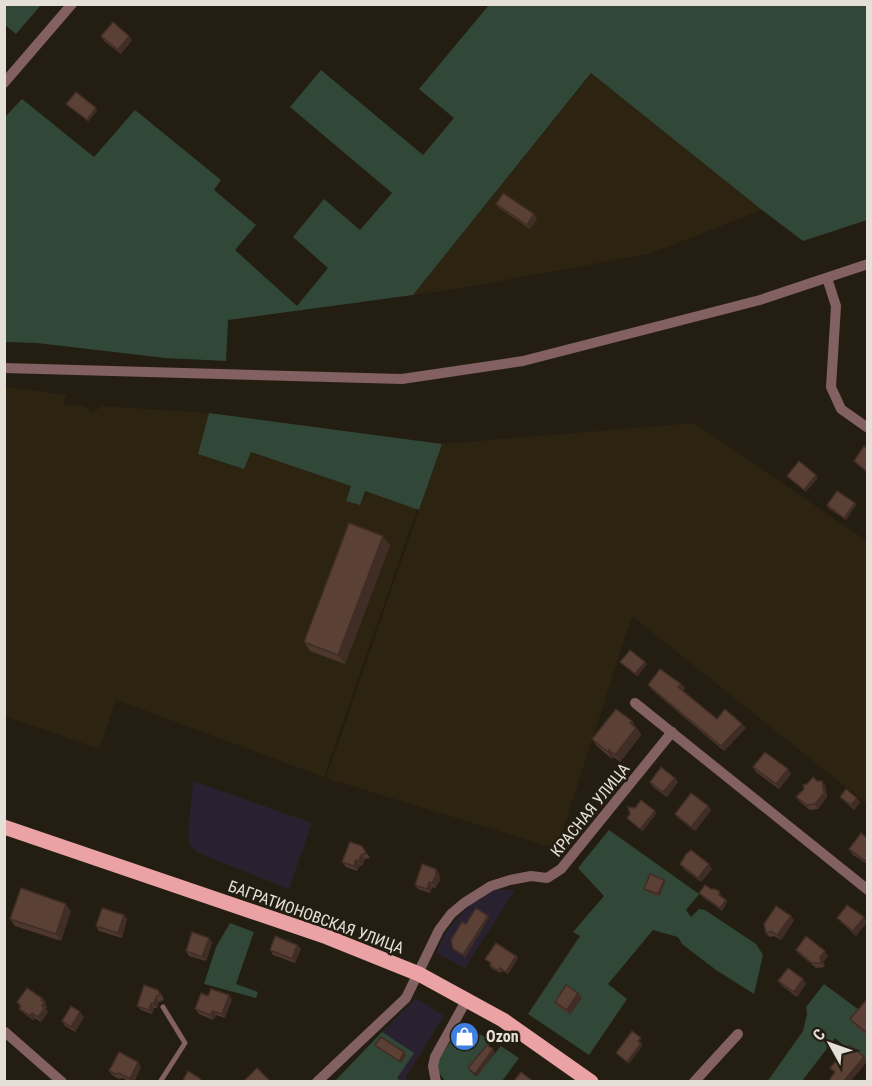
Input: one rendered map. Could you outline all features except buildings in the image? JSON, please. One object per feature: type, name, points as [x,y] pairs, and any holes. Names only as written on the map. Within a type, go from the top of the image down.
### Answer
[{"type":"main road","name":"БАГРАТИОНОВСКАЯ УЛИЦА","points":[[6,828],[327,937],[419,974],[503,1020],[591,1082]]},
{"type":"street","points":[[4,83],[72,4]]},
{"type":"street","points":[[4,368],[402,379],[523,361],[760,300],[867,264]]},
{"type":"street","points":[[827,278],[836,306],[831,387],[841,409],[867,428]]},
{"type":"street","points":[[635,703],[867,890]]},
{"type":"street","name":"КРАСНАЯ УЛИЦА","points":[[317,1082],[406,998],[439,930],[451,914],[491,886],[531,876],[547,878],[561,869],[672,732]]},
{"type":"street","points":[[436,1082],[433,1066],[435,1057],[467,999]]},
{"type":"street","points":[[5,1032],[62,1082]]},
{"type":"street","points":[[694,1082],[738,1034]]},
{"type":"lane","points":[[160,1082],[185,1043],[163,1008]]},
{"type":"shaded area","points":[[592,73],[762,210],[649,254],[413,295]]},
{"type":"shaded area","points":[[5,387],[67,395],[63,404],[83,406],[93,413],[101,406],[209,413],[199,454],[244,469],[250,452],[351,486],[346,501],[359,505],[364,491],[417,509],[324,777],[116,700],[99,749],[5,716]]},
{"type":"shaded area","points":[[694,423],[867,541],[867,804],[632,616],[557,849],[326,778],[442,444]]},
{"type":"shaded area","points":[[193,781],[312,823],[289,889],[198,853],[190,845],[188,833]]},
{"type":"shaded area","points":[[496,889],[515,890],[465,968],[436,953],[445,933],[462,913],[472,903]]},
{"type":"shaded area","points":[[416,998],[444,1016],[405,1078],[407,1080],[400,1081],[397,1079],[382,1032]]},
{"type":"green space","points":[[4,5],[41,5],[16,34],[5,25]]},
{"type":"green space","points":[[489,5],[867,5],[867,220],[803,241],[591,73],[413,295],[228,320],[226,361],[165,358],[37,343],[5,342],[5,117],[22,99],[94,157],[135,110],[221,180],[214,190],[256,225],[235,250],[297,306],[328,268],[293,237],[324,199],[360,230],[392,193],[290,107],[321,70],[423,155],[454,118],[419,89]]},
{"type":"green space","points":[[209,413],[442,444],[419,510],[365,491],[360,505],[346,501],[351,486],[251,452],[244,469],[198,454]]},
{"type":"green space","points":[[609,830],[699,894],[686,910],[691,917],[699,909],[705,910],[756,944],[763,955],[754,994],[716,970],[682,944],[678,937],[653,930],[608,984],[627,999],[589,1055],[528,1014],[580,936],[573,932],[604,896],[578,868]]},
{"type":"green space","points":[[230,923],[254,932],[236,984],[258,992],[256,998],[204,984],[216,947]]},
{"type":"green space","points":[[824,984],[859,1010],[867,1000],[867,1065],[835,1038],[802,1081],[767,1082],[803,1031],[807,1014],[806,1007]]},
{"type":"green space","points":[[462,1024],[492,1041],[469,1070],[476,1076],[501,1046],[519,1058],[502,1081],[445,1081],[434,1066]]},
{"type":"green space","points":[[382,1032],[414,1053],[397,1078],[400,1081],[334,1082]]},
{"type":"place","name":"Ozon","points":[[465,1036]]}]
